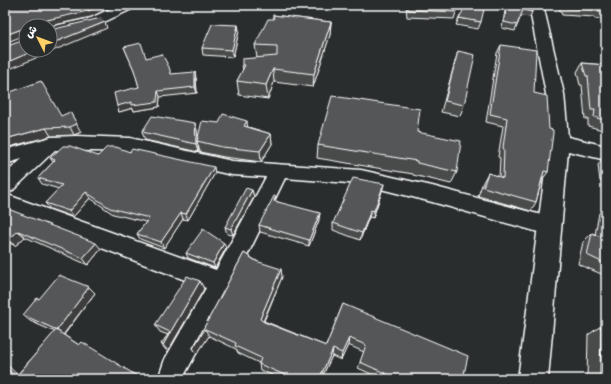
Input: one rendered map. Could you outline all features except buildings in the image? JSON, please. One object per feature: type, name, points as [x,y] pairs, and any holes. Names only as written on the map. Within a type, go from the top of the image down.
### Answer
[{"type":"main road","points":[[534,379],[559,142],[555,94],[536,5]]},
{"type":"main road","points":[[559,142],[606,153]]},
{"type":"street","points":[[58,29],[95,21],[129,5]]},
{"type":"street","points":[[5,157],[51,144],[76,143],[130,145],[188,156],[232,168],[279,170],[360,177],[432,194],[549,226]]},
{"type":"street","points":[[5,186],[51,144]]},
{"type":"street","points":[[171,379],[174,368],[222,283],[279,170]]},
{"type":"street","points":[[5,202],[222,283]]}]
